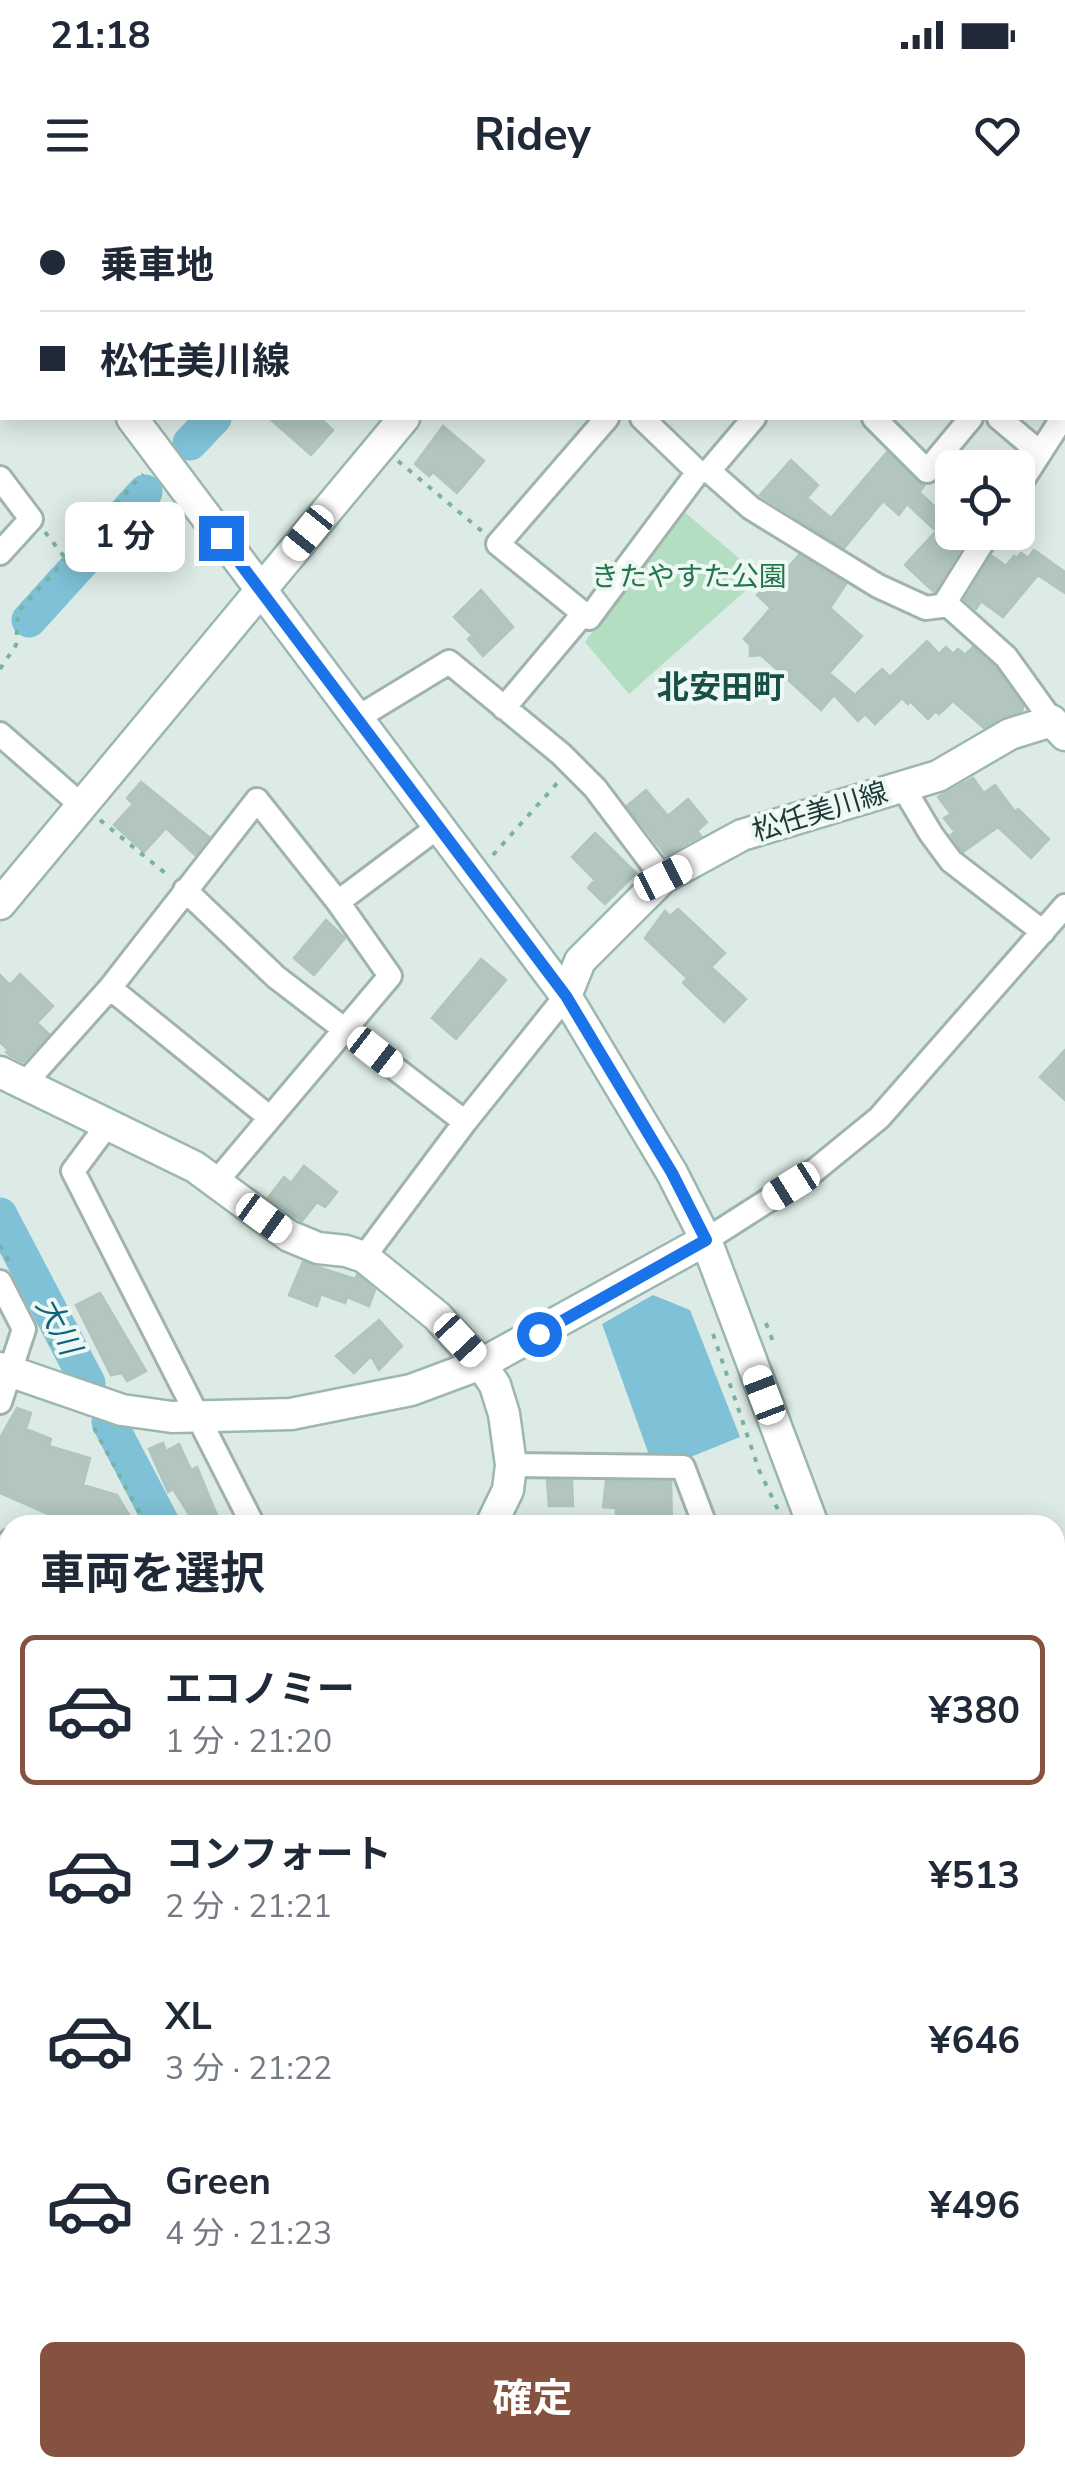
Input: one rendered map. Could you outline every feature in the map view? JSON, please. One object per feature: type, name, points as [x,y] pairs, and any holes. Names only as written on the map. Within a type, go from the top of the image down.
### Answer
[{"type":"street","points":[[133,420],[566,996],[672,1173],[706,1240],[809,1515]]},
{"type":"street","points":[[0,904],[402,420]]},
{"type":"street","points":[[606,420],[498,544],[588,618],[703,472],[752,420]]},
{"type":"street","points":[[644,420],[751,508],[878,586],[926,608],[948,605],[1006,657],[1059,728]]},
{"type":"street","points":[[882,420],[928,471],[969,420]]},
{"type":"street","points":[[1001,420],[1039,452]]},
{"type":"street","points":[[1035,458],[1061,420]]},
{"type":"street","points":[[0,478],[31,518],[0,553]]},
{"type":"street","points":[[943,606],[978,550]]},
{"type":"street","points":[[504,708],[583,614]]},
{"type":"street","points":[[356,718],[449,662],[573,765],[663,878]]},
{"type":"street","name":"松任美川線","points":[[566,996],[580,961],[663,878],[742,835],[938,776],[1010,734],[1059,728]]},
{"type":"street","points":[[0,734],[80,805]]},
{"type":"street","points":[[903,787],[951,860],[1043,932]]},
{"type":"street","points":[[216,1182],[390,976],[258,800],[110,988],[13,1077],[156,1146],[216,1182],[289,1236],[318,1248],[364,1257],[438,1316],[482,1364],[496,1386],[511,1465],[508,1490],[496,1515]]},
{"type":"street","points":[[338,902],[438,828]]},
{"type":"street","points":[[185,890],[276,977],[465,1122]]},
{"type":"street","points":[[6,1370],[122,1410],[199,1416],[291,1414],[410,1390],[482,1364],[706,1240],[814,1172],[879,1118],[1065,906]]},
{"type":"street","points":[[110,988],[269,1117]]},
{"type":"street","points":[[364,1257],[566,996]]},
{"type":"street","points":[[108,1124],[73,1171],[248,1515]]},
{"type":"street","points":[[0,1282],[24,1329],[6,1370],[0,1402]]},
{"type":"street","points":[[511,1465],[682,1467],[701,1515]]},
{"type":"path","points":[[380,445],[498,544]]},
{"type":"path","points":[[0,669],[16,645],[18,612],[160,456]]},
{"type":"path","points":[[31,518],[66,560]]},
{"type":"path","points":[[474,875],[573,765]]},
{"type":"path","points":[[80,805],[185,890]]},
{"type":"green space","name":"きたやすた公園","points":[[681,509],[761,577],[629,694],[585,642]]},
{"type":"water","points":[[653,1295],[690,1310],[740,1437],[693,1456],[649,1455],[602,1324]]},
{"type":"building","points":[[271,420],[322,420],[333,430],[311,455]]},
{"type":"building","points":[[443,426],[484,461],[457,493],[433,472],[429,476],[415,464]]},
{"type":"building","points":[[887,452],[924,486],[919,492],[935,507],[935,530],[907,504],[899,515],[883,501],[844,548],[760,495],[791,460],[818,485],[807,498],[831,518]]},
{"type":"building","points":[[935,532],[935,550],[960,550],[934,592],[905,565]]},
{"type":"building","points":[[1034,550],[1065,572],[1065,593],[1038,575],[1003,617],[981,601],[976,609],[965,600],[992,556],[1006,566],[1021,553],[1028,558]]},
{"type":"building","points":[[799,555],[846,584],[830,608],[862,636],[829,673],[855,695],[882,669],[890,677],[927,641],[939,654],[946,647],[953,654],[958,649],[965,655],[973,647],[995,667],[1023,706],[1022,711],[984,728],[953,701],[928,719],[902,698],[875,724],[865,714],[858,721],[834,695],[821,710],[761,655],[750,656],[750,645],[744,639],[771,608],[757,595],[771,580],[774,583]]},
{"type":"building","points":[[481,590],[513,627],[483,656],[468,639],[472,635],[454,617]]},
{"type":"building","points":[[973,778],[984,793],[995,785],[1015,812],[1018,809],[1049,839],[1031,858],[998,827],[963,852],[944,818],[951,814],[938,797]]},
{"type":"building","points":[[141,782],[209,837],[195,855],[166,828],[144,852],[114,825],[133,804],[127,798]]},
{"type":"building","points":[[646,790],[668,816],[688,799],[707,822],[697,831],[701,836],[666,855],[627,806]]},
{"type":"building","points":[[595,833],[636,873],[605,904],[588,888],[595,880],[572,857]]},
{"type":"building","points":[[678,909],[725,953],[711,967],[746,999],[724,1022],[683,983],[687,978],[645,938],[665,911],[670,916]]},
{"type":"building","points":[[326,920],[345,938],[314,975],[294,958]]},
{"type":"building","points":[[481,959],[506,980],[456,1039],[432,1018]]},
{"type":"building","points":[[20,974],[53,1006],[37,1023],[49,1034],[23,1062],[9,1055],[0,1042],[0,975],[10,985]]},
{"type":"building","points":[[1065,1050],[1065,1100],[1040,1077]]},
{"type":"building","points":[[304,1166],[337,1192],[325,1207],[317,1202],[302,1221],[268,1198],[284,1177],[291,1183]]},
{"type":"building","points":[[303,1262],[355,1279],[357,1275],[375,1290],[369,1306],[347,1297],[345,1303],[321,1294],[317,1306],[289,1295]]},
{"type":"building","points":[[100,1293],[146,1371],[127,1381],[122,1373],[111,1375],[76,1305]]},
{"type":"building","points":[[379,1320],[402,1346],[379,1370],[371,1356],[354,1373],[336,1356]]},
{"type":"building","points":[[17,1408],[31,1413],[26,1429],[51,1439],[49,1446],[90,1458],[83,1485],[117,1495],[129,1515],[50,1515],[0,1493],[0,1438]]},
{"type":"building","points":[[163,1443],[166,1451],[179,1444],[191,1470],[197,1467],[217,1515],[190,1515],[173,1489],[168,1492],[149,1449]]},
{"type":"building","points":[[547,1480],[572,1481],[573,1506],[549,1506]]},
{"type":"building","points":[[606,1481],[671,1482],[672,1515],[616,1515],[616,1508],[603,1507]]},
{"type":"waterway","name":"大川","points":[[190,443],[212,420]]},
{"type":"waterway","name":"大川","points":[[29,620],[145,492]]},
{"type":"waterway","name":"大川","points":[[0,1215],[88,1383]]},
{"type":"waterway","name":"大川","points":[[109,1422],[158,1515]]},
{"type":"district","name":"北安田町","points":[[721,687]]},
{"type":"route","points":[[221,538],[566,996],[672,1173],[706,1240],[539,1334]]}]
